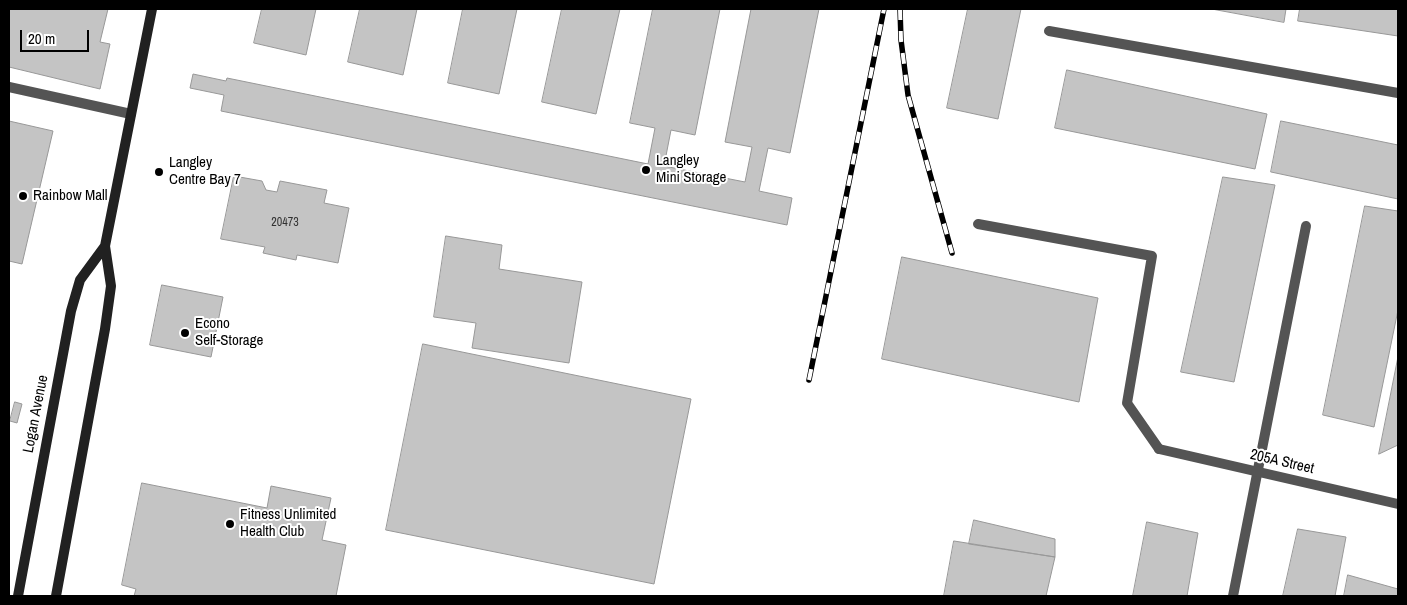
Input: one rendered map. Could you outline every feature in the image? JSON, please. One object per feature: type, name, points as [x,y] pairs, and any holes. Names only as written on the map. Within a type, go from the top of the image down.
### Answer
[{"type":"main road","name":"Logan Avenue","points":[[56,596],[105,329],[111,286],[105,246],[152,9]]},
{"type":"main road","name":"Logan Avenue","points":[[18,596],[71,311],[80,280],[105,246]]},
{"type":"street","points":[[1049,31],[1398,93]]},
{"type":"street","points":[[9,87],[131,114]]},
{"type":"street","name":"205A Street","points":[[978,224],[1152,256],[1127,403],[1160,449],[1398,504]]},
{"type":"street","points":[[1233,596],[1306,226]]},
{"type":"building","points":[[9,9],[108,9],[100,42],[110,44],[100,89],[9,67]]},
{"type":"building","points":[[262,9],[316,9],[306,55],[254,43]]},
{"type":"building","points":[[360,9],[417,9],[403,75],[348,62]]},
{"type":"building","points":[[463,9],[517,9],[499,94],[448,83]]},
{"type":"building","points":[[562,9],[620,9],[596,114],[542,102]]},
{"type":"building","points":[[653,9],[720,9],[695,135],[671,130],[664,166],[745,182],[752,147],[725,142],[751,9],[819,9],[790,153],[768,148],[759,191],[792,198],[787,225],[221,111],[224,95],[190,88],[193,74],[226,81],[227,78],[648,164],[655,128],[630,123]]},
{"type":"building","points":[[968,9],[1021,9],[998,119],[947,108]]},
{"type":"building","points":[[1212,9],[1286,9],[1284,22]]},
{"type":"building","points":[[1300,9],[1398,9],[1398,36],[1298,21]]},
{"type":"building","points":[[1067,70],[1267,114],[1255,169],[1055,128]]},
{"type":"building","name":"Rainbow Mall","points":[[9,121],[53,131],[22,264],[9,261]]},
{"type":"building","points":[[1281,121],[1398,145],[1398,199],[1271,172]]},
{"type":"building","points":[[234,176],[262,181],[266,190],[277,192],[280,181],[327,190],[324,203],[349,208],[338,263],[297,255],[296,260],[263,253],[265,247],[221,239]]},
{"type":"building","points":[[1223,177],[1275,185],[1234,382],[1181,372]]},
{"type":"building","points":[[1365,206],[1398,211],[1398,310],[1374,427],[1323,415]]},
{"type":"building","points":[[446,236],[502,245],[499,269],[582,282],[569,363],[472,348],[476,323],[434,317]]},
{"type":"building","points":[[902,257],[1098,298],[1079,402],[882,359]]},
{"type":"building","points":[[162,285],[223,297],[211,357],[150,345]]},
{"type":"building","points":[[423,344],[691,399],[654,584],[386,530]]},
{"type":"building","points":[[1398,357],[1398,445],[1379,454]]},
{"type":"building","points":[[15,402],[22,404],[17,423],[10,421]]},
{"type":"building","name":"Fitness Unlimited Health Club","points":[[142,483],[267,508],[271,486],[331,498],[322,540],[346,545],[336,596],[134,596],[136,589],[122,585]]},
{"type":"building","points":[[974,520],[1055,539],[1055,557],[969,544]]},
{"type":"building","points":[[1147,522],[1198,533],[1187,596],[1133,596]]},
{"type":"building","points":[[1298,529],[1346,537],[1335,596],[1283,596]]},
{"type":"building","points":[[954,541],[1055,557],[1046,596],[944,596]]},
{"type":"building","points":[[1348,575],[1398,589],[1398,596],[1344,596]]},
{"type":"railway","points":[[809,380],[884,9]]},
{"type":"railway","points":[[900,9],[901,40],[908,95],[952,253]]},
{"type":"place","name":"Langley Mini Storage","points":[[646,170]]},
{"type":"place","name":"Langley Centre Bay 7","points":[[159,172]]},
{"type":"place","name":"Rainbow Mall","points":[[23,196]]},
{"type":"place","name":"Econo Self-Storage","points":[[185,333]]},
{"type":"place","name":"Fitness Unlimited Health Club","points":[[230,524]]}]
